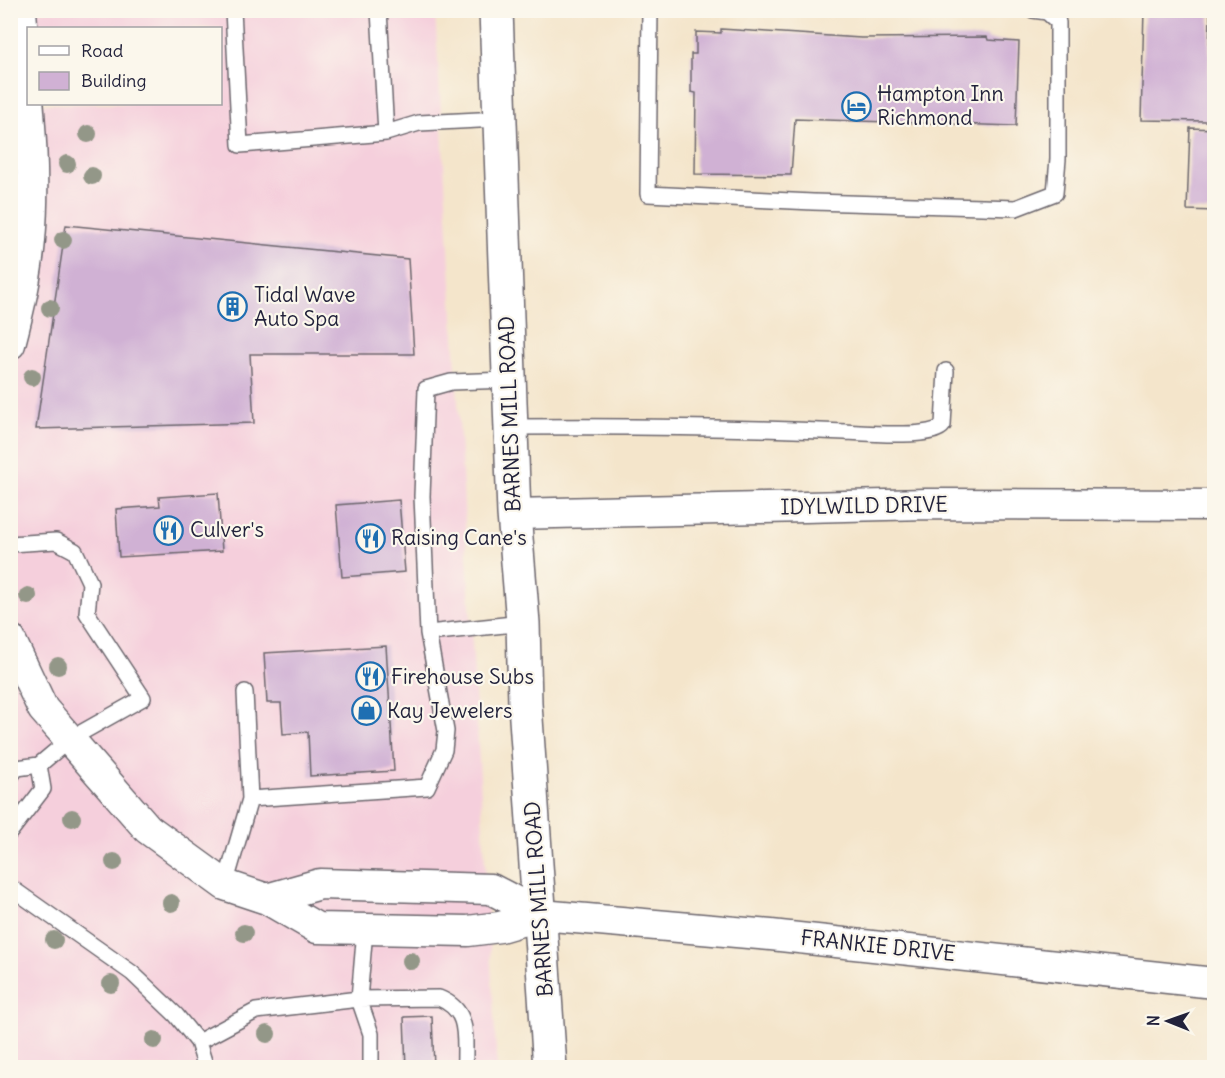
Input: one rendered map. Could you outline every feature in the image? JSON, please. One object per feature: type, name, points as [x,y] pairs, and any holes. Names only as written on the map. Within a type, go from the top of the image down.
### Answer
[{"type":"street","points":[[21,10],[27,90]]},
{"type":"street","name":"BARNES MILL ROAD","points":[[496,10],[514,514],[523,623],[525,704],[550,1068]]},
{"type":"street","points":[[10,344],[25,285],[31,239],[32,156],[28,105]]},
{"type":"street","name":"IDYLWILD DRIVE","points":[[514,514],[914,505],[1215,505]]},
{"type":"street","points":[[10,639],[43,709],[148,829],[225,885],[267,899],[317,928],[468,931],[500,927],[541,915]]},
{"type":"street","points":[[267,899],[320,884],[491,889],[541,915]]},
{"type":"street","name":"FRANKIE DRIVE","points":[[541,915],[771,935],[1215,983]]},
{"type":"lane","points":[[233,10],[240,146],[386,133],[419,123],[499,119]]},
{"type":"lane","points":[[379,10],[386,133]]},
{"type":"lane","points":[[650,10],[648,194],[1016,208],[1055,193],[1058,159],[1058,22],[1047,12],[1033,10]]},
{"type":"lane","points":[[510,427],[802,430],[880,434],[934,432],[943,425],[946,371]]},
{"type":"lane","points":[[250,799],[427,787],[444,750],[446,731],[428,633],[422,496],[426,389],[451,382],[508,380]]},
{"type":"lane","points":[[10,544],[56,541],[75,551],[90,583],[87,614],[143,698],[70,739],[39,765],[17,768],[10,777]]},
{"type":"lane","points":[[428,633],[523,623]]},
{"type":"lane","points":[[225,885],[250,799],[245,692]]},
{"type":"lane","points":[[10,832],[43,789],[39,765]]},
{"type":"lane","points":[[10,887],[132,974],[176,1015],[198,1042],[206,1068]]},
{"type":"lane","points":[[365,930],[359,999],[371,1034],[371,1068]]},
{"type":"lane","points":[[198,1042],[256,1011],[359,999],[439,998],[458,1009],[464,1024],[465,1068]]},
{"type":"shaded area","points":[[10,11],[435,11],[497,1067],[11,1067]]},
{"type":"building","points":[[1144,10],[1210,10],[1208,121],[1141,120]]},
{"type":"building","name":"Hampton Inn Richmond","points":[[721,29],[861,38],[987,37],[988,40],[1019,42],[1016,126],[795,119],[791,175],[695,174],[696,93],[691,92],[691,54],[696,54],[696,32],[721,33]]},
{"type":"building","points":[[1190,128],[1215,129],[1215,211],[1187,210]]},
{"type":"building","name":"Tidal Wave Auto Spa","points":[[66,225],[408,259],[414,354],[250,354],[254,423],[36,429]]},
{"type":"building","name":"Culver's","points":[[218,493],[222,551],[119,557],[116,509],[160,506],[159,497]]},
{"type":"building","name":"Raising Cane's","points":[[399,500],[405,572],[342,577],[336,505]]},
{"type":"building","points":[[386,646],[394,771],[310,776],[308,732],[283,734],[281,703],[267,703],[264,653]]},
{"type":"building","points":[[432,1016],[434,1068],[406,1068],[404,1017]]},
{"type":"place","name":"Hampton Inn Richmond","points":[[856,106]]},
{"type":"place","name":"Tidal Wave Auto Spa","points":[[233,307]]},
{"type":"place","name":"Culver's","points":[[169,530]]},
{"type":"place","name":"Raising Cane's","points":[[370,538]]},
{"type":"place","name":"Firehouse Subs","points":[[370,677]]},
{"type":"place","name":"Kay Jewelers","points":[[366,711]]}]
